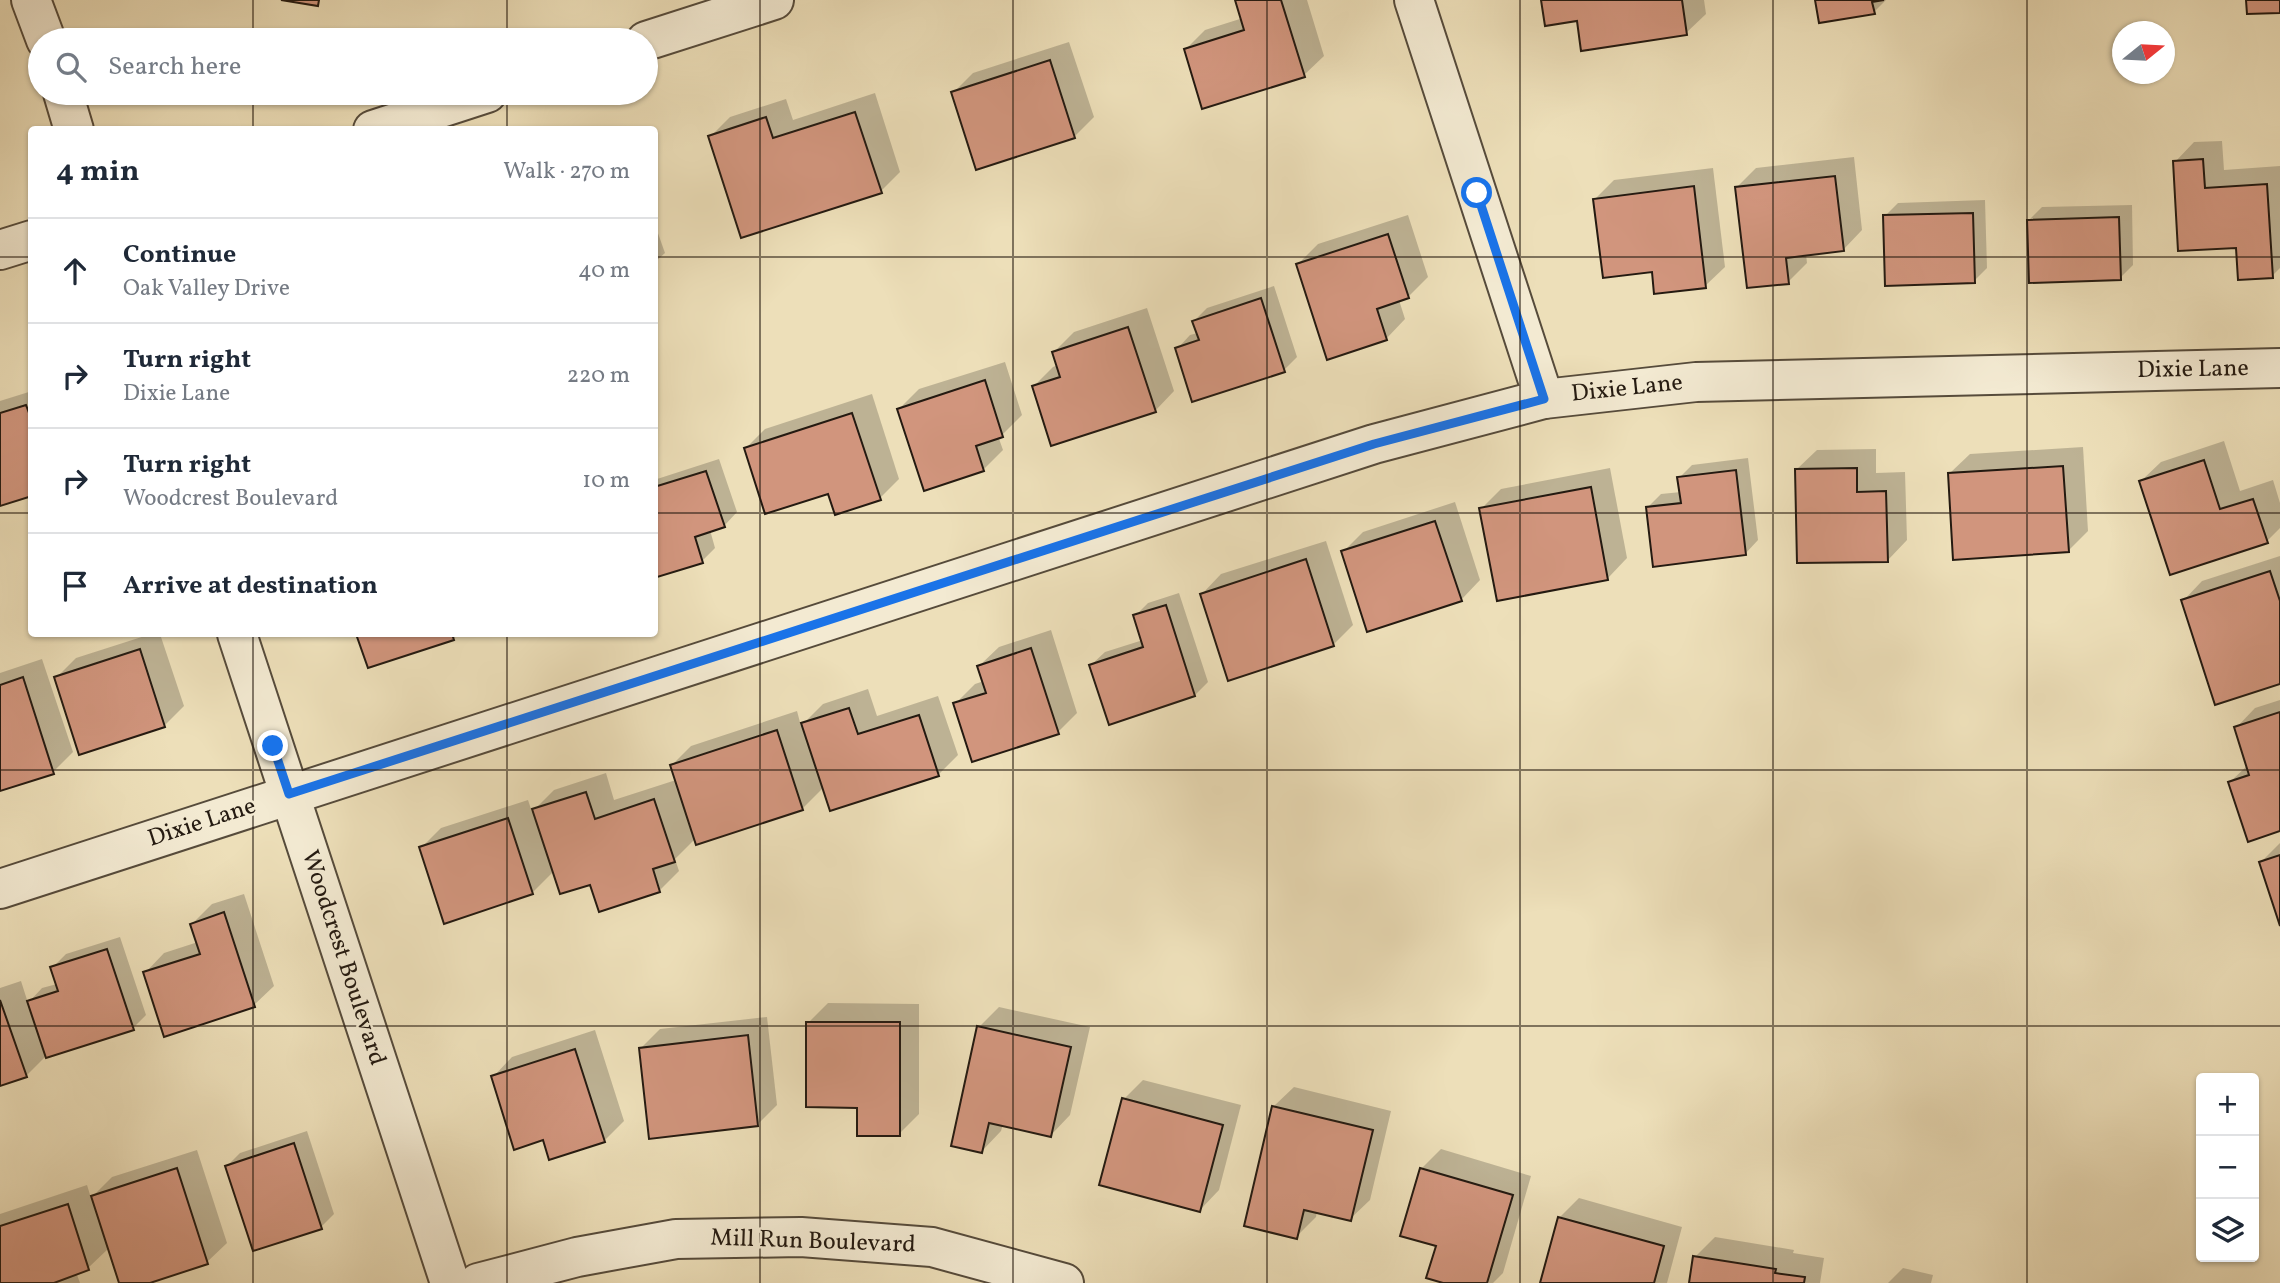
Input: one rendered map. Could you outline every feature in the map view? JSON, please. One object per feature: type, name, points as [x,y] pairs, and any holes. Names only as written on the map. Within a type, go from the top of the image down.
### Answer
[{"type":"street","points":[[31,0],[42,28]]},
{"type":"street","points":[[658,37],[774,0]]},
{"type":"street","points":[[1414,0],[1544,399]]},
{"type":"street","points":[[67,105],[74,126]]},
{"type":"street","points":[[385,126],[450,105]]},
{"type":"street","points":[[0,250],[28,241]]},
{"type":"street","name":"Dixie Lane","points":[[0,889],[1374,444],[1544,399],[1696,382],[2280,368]]},
{"type":"street","name":"Woodcrest Boulevard","points":[[238,637],[450,1283]]},
{"type":"street","name":"Mill Run Boulevard","points":[[478,1283],[577,1257],[676,1239],[801,1237],[932,1247],[1064,1283]]},
{"type":"building","points":[[281,0],[319,0],[318,6]]},
{"type":"building","points":[[1235,0],[1281,0],[1305,77],[1202,109],[1184,49],[1244,30]]},
{"type":"building","points":[[1541,0],[1682,0],[1687,35],[1581,51],[1577,21],[1545,26]]},
{"type":"building","points":[[1815,0],[1884,0],[1872,2],[1875,14],[1819,23]]},
{"type":"building","points":[[2246,0],[2280,0],[2280,13],[2247,14]]},
{"type":"building","points":[[1050,60],[1075,138],[976,170],[951,92]]},
{"type":"building","points":[[855,112],[882,193],[741,238],[708,136],[766,117],[773,138]]},
{"type":"building","points":[[2203,159],[2205,188],[2267,184],[2273,278],[2238,280],[2236,248],[2178,251],[2173,161]]},
{"type":"building","points":[[1835,176],[1844,251],[1786,258],[1789,284],[1747,288],[1735,187]]},
{"type":"building","points":[[1694,186],[1706,288],[1654,294],[1652,272],[1603,278],[1593,199]]},
{"type":"building","points":[[1973,213],[1975,283],[1885,286],[1883,215]]},
{"type":"building","points":[[2119,217],[2121,280],[2029,283],[2027,220]]},
{"type":"building","points":[[1388,234],[1409,298],[1377,309],[1387,340],[1327,360],[1296,264]]},
{"type":"building","points":[[1261,298],[1285,372],[1192,402],[1175,348],[1199,340],[1192,321]]},
{"type":"building","points":[[1128,327],[1156,412],[1051,446],[1032,386],[1060,377],[1052,352]]},
{"type":"building","points":[[985,380],[1003,437],[976,446],[984,471],[924,491],[897,409]]},
{"type":"building","points":[[26,405],[28,410],[28,497],[0,506],[0,413]]},
{"type":"building","points":[[852,413],[881,500],[835,515],[828,494],[765,514],[744,448]]},
{"type":"building","points":[[2204,460],[2220,509],[2253,499],[2268,543],[2170,575],[2139,481]]},
{"type":"building","points":[[2063,466],[2069,552],[1953,560],[1948,473]]},
{"type":"building","points":[[1857,468],[1857,492],[1886,491],[1888,562],[1797,563],[1795,469]]},
{"type":"building","points":[[1736,470],[1746,555],[1653,567],[1646,507],[1681,503],[1677,477]]},
{"type":"building","points":[[706,471],[725,527],[695,537],[703,563],[658,577],[658,486]]},
{"type":"building","points":[[1591,487],[1608,580],[1497,601],[1479,508]]},
{"type":"building","points":[[1435,521],[1462,601],[1367,632],[1341,551]]},
{"type":"building","points":[[1306,559],[1334,646],[1228,681],[1200,594]]},
{"type":"building","points":[[2270,571],[2280,601],[2280,684],[2215,705],[2181,600]]},
{"type":"building","points":[[1166,605],[1195,696],[1109,725],[1089,665],[1143,647],[1133,615]]},
{"type":"building","points":[[357,637],[453,637],[454,640],[368,668]]},
{"type":"building","points":[[1031,648],[1059,734],[972,762],[953,703],[986,693],[977,666]]},
{"type":"building","points":[[140,649],[165,727],[79,755],[54,677]]},
{"type":"building","points":[[23,677],[54,774],[0,791],[0,685]]},
{"type":"building","points":[[849,708],[858,734],[919,715],[939,776],[830,811],[801,723]]},
{"type":"building","points":[[2280,712],[2280,831],[2248,842],[2228,782],[2249,775],[2234,727]]},
{"type":"building","points":[[777,730],[803,810],[696,845],[670,765]]},
{"type":"building","points":[[586,792],[595,819],[654,799],[675,862],[653,869],[660,892],[599,912],[590,885],[560,894],[532,809]]},
{"type":"building","points":[[508,818],[533,894],[444,924],[419,847]]},
{"type":"building","points":[[2280,855],[2280,926],[2259,862]]},
{"type":"building","points":[[224,912],[255,1007],[164,1037],[143,972],[200,954],[190,924]]},
{"type":"building","points":[[107,949],[134,1030],[46,1058],[27,1001],[58,991],[50,967]]},
{"type":"building","points":[[0,1000],[27,1077],[0,1086]]},
{"type":"building","points":[[806,1022],[900,1022],[900,1136],[857,1136],[857,1108],[806,1107]]},
{"type":"building","points":[[977,1026],[1071,1047],[1051,1137],[989,1123],[982,1153],[951,1146]]},
{"type":"building","points":[[748,1035],[758,1126],[649,1139],[639,1048]]},
{"type":"building","points":[[575,1049],[605,1142],[549,1160],[543,1140],[514,1150],[491,1076]]},
{"type":"building","points":[[1122,1098],[1223,1125],[1200,1212],[1099,1185]]},
{"type":"building","points":[[1272,1106],[1373,1130],[1351,1221],[1304,1210],[1297,1239],[1244,1226]]},
{"type":"building","points":[[294,1143],[322,1229],[253,1251],[225,1166]]},
{"type":"building","points":[[177,1168],[208,1264],[150,1283],[119,1283],[91,1196]]},
{"type":"building","points":[[1420,1168],[1513,1195],[1487,1283],[1443,1283],[1426,1278],[1436,1246],[1400,1236]]},
{"type":"building","points":[[68,1204],[89,1270],[54,1283],[0,1283],[0,1226]]},
{"type":"building","points":[[1558,1217],[1664,1246],[1654,1283],[1540,1283]]},
{"type":"building","points":[[1693,1256],[1776,1269],[1775,1273],[1805,1277],[1804,1283],[1689,1283]]},
{"type":"route","points":[[273,746],[289,794],[1374,444],[1544,399],[1477,193]]}]
